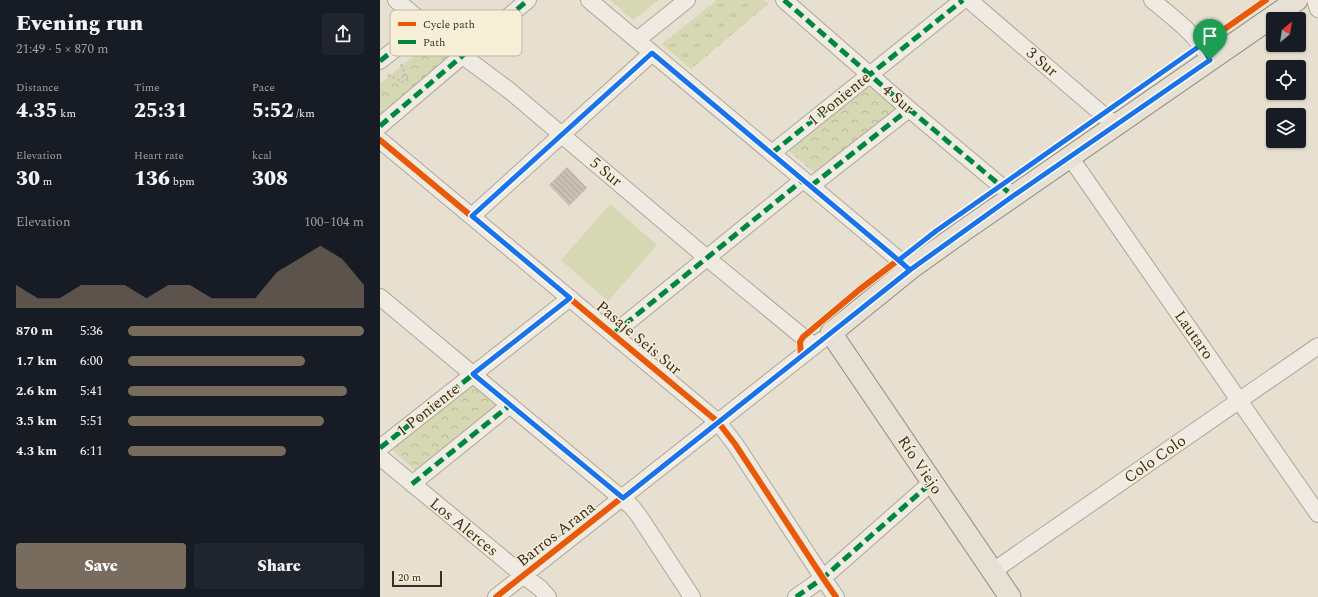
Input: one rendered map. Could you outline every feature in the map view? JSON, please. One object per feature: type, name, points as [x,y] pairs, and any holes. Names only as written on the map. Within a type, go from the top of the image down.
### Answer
[{"type":"main road","name":"Barros Arana","points":[[830,333],[910,270],[1013,196],[1297,0]]},
{"type":"main road","name":"Río Viejo","points":[[830,333],[1010,597]]},
{"type":"street","name":"5 Sur","points":[[396,0],[408,10]]},
{"type":"street","points":[[516,10],[528,0]]},
{"type":"street","points":[[589,0],[910,270]]},
{"type":"street","points":[[637,40],[687,0]]},
{"type":"street","name":"4 Sur","points":[[784,0],[909,109],[1013,196]]},
{"type":"street","name":"1 Poniente","points":[[772,153],[963,0]]},
{"type":"street","name":"3 Sur","points":[[969,0],[1115,125]]},
{"type":"street","points":[[1152,0],[1194,36],[1206,51],[1210,60]]},
{"type":"street","points":[[1315,0],[1318,9]]},
{"type":"street","points":[[472,216],[652,53]]},
{"type":"street","points":[[384,68],[391,56]]},
{"type":"street","name":"5 Sur","points":[[463,56],[510,91],[707,258],[814,346]]},
{"type":"street","points":[[380,126],[463,56]]},
{"type":"street","points":[[613,334],[707,258],[909,109]]},
{"type":"street","name":"Pasaje Seis Sur","points":[[380,140],[718,422],[735,444],[836,597]]},
{"type":"street","name":"Lautaro","points":[[1070,157],[1318,514]]},
{"type":"street","points":[[380,297],[623,498],[639,516],[692,597]]},
{"type":"street","name":"1 Poniente","points":[[380,448],[570,298]]},
{"type":"street","name":"Barros Arana","points":[[496,597],[830,333]]},
{"type":"street","name":"Colo Colo","points":[[992,571],[1318,346]]},
{"type":"street","points":[[412,484],[510,405]]},
{"type":"street","name":"Los Alerces","points":[[380,457],[540,588],[548,597]]},
{"type":"street","points":[[796,597],[823,578],[932,482]]},
{"type":"path","points":[[399,56],[409,84],[405,104]]},
{"type":"path","points":[[384,68],[409,84]]},
{"type":"green space","points":[[610,0],[659,0],[633,20]]},
{"type":"green space","points":[[717,0],[765,0],[768,4],[691,69],[662,44]]},
{"type":"green space","points":[[414,56],[449,56],[380,118],[380,84]]},
{"type":"green space","points":[[869,86],[899,111],[816,174],[787,149]]},
{"type":"green space","points":[[610,204],[657,245],[608,301],[561,260]]},
{"type":"green space","points":[[470,382],[500,406],[418,473],[389,447]]},
{"type":"building","points":[[567,167],[587,188],[569,206],[549,185]]},
{"type":"marked path","points":[[516,10],[528,0]]},
{"type":"marked path","points":[[784,0],[909,109],[1013,196]]},
{"type":"marked path","points":[[772,153],[963,0]]},
{"type":"marked path","points":[[380,61],[390,53]]},
{"type":"marked path","points":[[472,216],[652,53]]},
{"type":"marked path","points":[[380,126],[462,56]]},
{"type":"marked path","points":[[811,186],[909,109]]},
{"type":"marked path","points":[[613,334],[803,180]]},
{"type":"marked path","points":[[380,448],[570,298]]},
{"type":"marked path","points":[[412,484],[510,405]]},
{"type":"marked path","points":[[796,597],[823,578],[932,482]]},
{"type":"cycle path","points":[[496,597],[801,356],[800,342],[803,337],[859,290],[936,231],[1266,0]]},
{"type":"cycle path","points":[[380,140],[718,422],[735,444],[836,597]]},
{"type":"route","points":[[1210,60],[1013,196],[910,270],[652,53],[472,216],[570,298],[473,374],[623,498],[910,270],[899,260],[936,231],[1201,45],[1206,51],[1210,60]]}]
